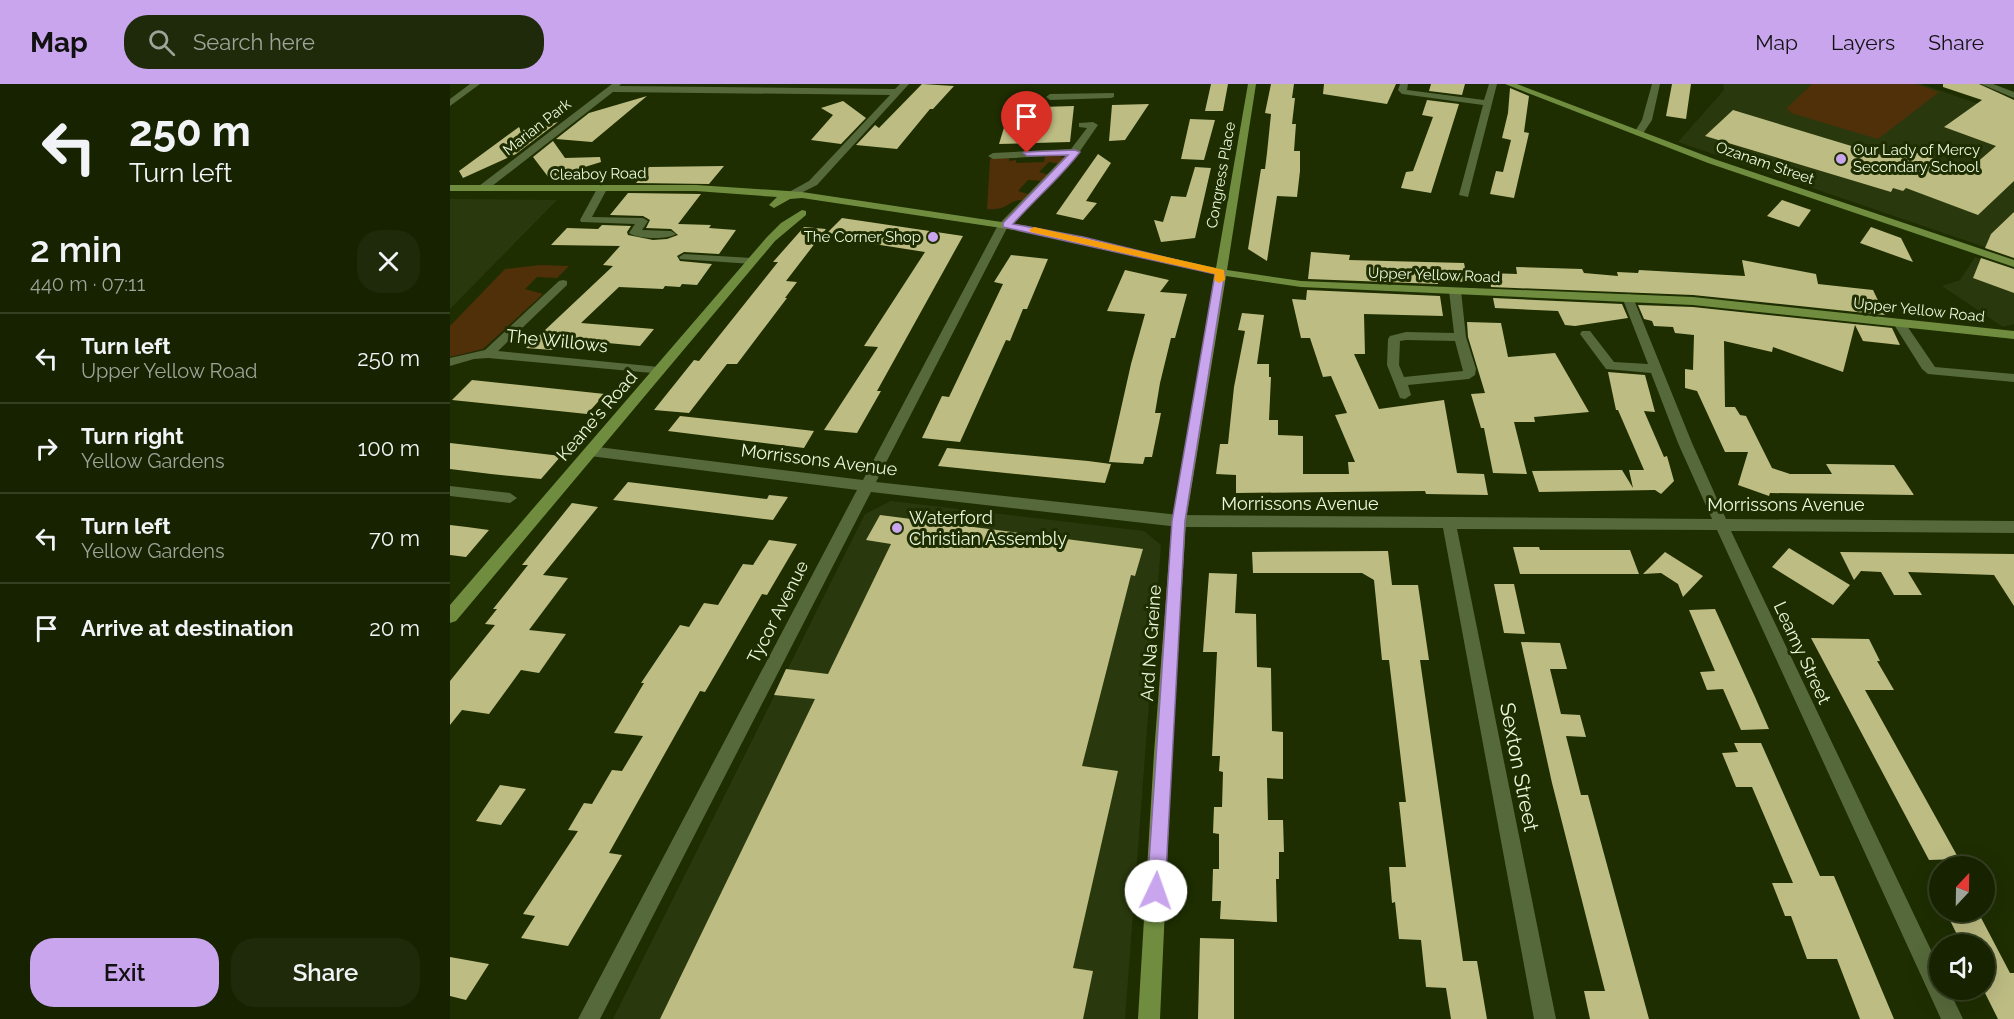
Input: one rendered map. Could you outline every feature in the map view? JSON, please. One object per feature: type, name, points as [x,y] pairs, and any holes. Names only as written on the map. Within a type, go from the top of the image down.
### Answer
[{"type":"street","points":[[450,103],[476,84]]},
{"type":"street","points":[[775,213],[792,195],[813,183],[905,84]]},
{"type":"street","points":[[1053,84],[1049,100],[1111,100],[1115,85]]},
{"type":"street","name":"Congress Place","points":[[1220,272],[1252,84]]},
{"type":"street","points":[[1404,84],[1404,91],[1488,103]]},
{"type":"street","points":[[1464,195],[1493,84]]},
{"type":"street","name":"Ozanam Street","points":[[1509,84],[1711,161],[2014,264]]},
{"type":"street","points":[[1639,133],[1647,120],[1656,84]]},
{"type":"street","points":[[1985,84],[2014,95]]},
{"type":"street","name":"Marian Park","points":[[483,189],[614,86],[897,92]]},
{"type":"street","name":"Tycor Avenue","points":[[589,1019],[866,486],[1005,225],[1045,183],[1056,176],[1093,125],[1082,125]]},
{"type":"street","points":[[993,156],[1075,152]]},
{"type":"street","points":[[806,211],[815,201],[811,196],[813,183]]},
{"type":"street","name":"Cleaboy Road","points":[[450,188],[696,188],[811,196]]},
{"type":"street","points":[[602,189],[585,220],[643,221],[634,233],[671,234]]},
{"type":"street","name":"Cleaboy Road","points":[[746,191],[759,196],[775,213]]},
{"type":"street","name":"Upper Yellow Road","points":[[811,196],[1005,225],[1083,240],[1220,272],[1300,284],[1628,297],[1730,304],[2014,335]]},
{"type":"street","name":"Upper Yellow Road","points":[[775,213],[787,216],[835,204],[858,204]]},
{"type":"street","name":"Keane's Road","points":[[450,616],[771,239],[784,225],[806,211]]},
{"type":"street","name":"Keane's Road","points":[[771,239],[776,228],[775,213]]},
{"type":"street","points":[[684,257],[752,261]]},
{"type":"street","name":"Ard Na Greine","points":[[1149,1019],[1162,764],[1179,521],[1220,272]]},
{"type":"street","name":"The Willows","points":[[488,354],[563,283]]},
{"type":"street","points":[[1399,382],[1469,375],[1470,369],[1460,337],[1455,291]]},
{"type":"street","name":"Leamy Street","points":[[1628,297],[1721,524],[1952,1019]]},
{"type":"street","points":[[1899,323],[1926,366],[1932,371],[2014,378]]},
{"type":"street","points":[[1586,334],[1610,366],[1656,369]]},
{"type":"street","points":[[1405,395],[1393,362],[1395,338],[1460,337]]},
{"type":"street","name":"The Willows","points":[[450,362],[473,355],[488,354],[659,371]]},
{"type":"street","name":"Morrissons Avenue","points":[[590,451],[866,486],[1179,521],[2014,527]]},
{"type":"street","points":[[450,491],[510,498]]},
{"type":"street","name":"Sexton Street","points":[[1449,524],[1545,1019]]},
{"type":"shaded area","points":[[1723,84],[1921,84],[2014,116],[2014,257],[1678,142],[1724,90]]},
{"type":"shaded area","points":[[1812,84],[1916,84],[1939,92],[1878,139],[1791,113],[1787,108]]},
{"type":"shaded area","points":[[1059,155],[1064,159],[1060,164],[1049,162],[1039,172],[1050,175],[1042,181],[1028,180],[1018,191],[1028,194],[1022,200],[1017,200],[1004,207],[987,209],[990,159],[1009,157],[1009,161],[1016,160],[1016,163],[1044,162],[1045,156]]},
{"type":"shaded area","points":[[450,199],[557,200],[450,309]]},
{"type":"shaded area","points":[[1975,257],[2014,270],[2014,324],[2003,327],[1942,286],[1960,280]]},
{"type":"shaded area","points":[[540,265],[569,266],[557,278],[537,277],[525,289],[543,294],[483,349],[450,357],[450,326],[505,269]]},
{"type":"shaded area","points":[[891,501],[1144,531],[1161,545],[1125,1019],[613,1019],[865,514]]},
{"type":"building","points":[[922,84],[954,86],[933,109],[930,109],[897,149],[856,145],[875,125],[879,128]]},
{"type":"building","points":[[1211,84],[1228,84],[1223,111],[1205,111]]},
{"type":"building","points":[[1271,84],[1294,84],[1292,124],[1296,124],[1294,151],[1300,151],[1300,171],[1297,197],[1277,196],[1267,261],[1248,249],[1261,169],[1265,169],[1271,114],[1265,113]]},
{"type":"building","points":[[1324,84],[1396,84],[1387,104],[1323,94]]},
{"type":"building","points":[[1431,84],[1465,84],[1462,95],[1429,91]]},
{"type":"building","points":[[1672,84],[1691,84],[1686,119],[1666,116]]},
{"type":"building","points":[[1943,84],[1979,84],[2014,100],[2014,181],[1978,215],[1906,188],[1903,191],[1893,188],[1891,192],[1705,136],[1733,110],[1891,158],[1904,148],[1967,171],[1996,146],[1944,127],[1982,100],[1943,87]]},
{"type":"building","points":[[1510,88],[1529,96],[1524,132],[1529,133],[1514,198],[1490,194],[1496,171],[1503,172],[1511,140],[1502,138],[1508,113]]},
{"type":"building","points":[[647,96],[592,142],[556,139],[589,113]]},
{"type":"building","points":[[1427,100],[1459,104],[1431,193],[1401,188],[1406,172],[1413,171],[1433,117],[1422,115]]},
{"type":"building","points":[[843,101],[866,118],[841,144],[811,140],[833,115],[821,108]]},
{"type":"building","points":[[1149,104],[1125,140],[1109,141],[1112,105]]},
{"type":"building","points":[[1074,106],[1070,142],[999,144],[1010,108]]},
{"type":"building","points":[[1190,119],[1215,120],[1204,160],[1181,159]]},
{"type":"building","points":[[558,122],[516,154],[463,178],[459,171],[519,127],[522,133]]},
{"type":"building","points":[[553,141],[565,158],[600,157],[601,162],[549,178],[533,157]]},
{"type":"building","points":[[1098,154],[1111,163],[1086,201],[1097,203],[1083,220],[1056,214]]},
{"type":"building","points":[[724,166],[709,184],[636,183],[649,167]]},
{"type":"building","points":[[1195,167],[1211,168],[1195,238],[1161,242],[1154,220],[1163,222],[1171,196],[1186,197]]},
{"type":"building","points":[[628,193],[701,194],[678,224],[711,225],[709,228],[736,230],[719,254],[684,252],[677,256],[680,261],[712,264],[697,285],[665,286],[663,289],[619,287],[581,323],[654,329],[640,346],[564,339],[552,350],[526,348],[613,266],[603,265],[620,246],[551,245],[567,228],[598,229],[602,225],[631,226],[627,232],[628,235],[653,240],[678,235],[671,229],[646,228],[650,220],[643,216],[610,215]]},
{"type":"building","points":[[1782,200],[1811,210],[1799,227],[1767,216]]},
{"type":"building","points":[[2014,212],[2014,258],[1985,248],[1991,234]]},
{"type":"building","points":[[842,218],[963,236],[877,391],[881,391],[857,433],[824,430],[878,347],[864,346],[925,252],[874,244],[878,240],[827,233]]},
{"type":"building","points":[[804,227],[826,229],[786,281],[797,282],[785,298],[787,298],[737,364],[727,364],[689,413],[654,410],[694,360],[699,361],[778,262],[773,262]]},
{"type":"building","points":[[1871,227],[1901,238],[1913,262],[1860,243]]},
{"type":"building","points":[[1311,252],[1350,255],[1349,260],[1464,263],[1468,282],[1438,281],[1438,284],[1308,279]]},
{"type":"building","points":[[1011,255],[1048,259],[1027,309],[1023,309],[1010,341],[1006,340],[960,442],[922,438],[942,396],[949,397],[1003,284],[994,282]]},
{"type":"building","points":[[1981,258],[2014,269],[2014,293],[1973,278]]},
{"type":"building","points":[[1742,260],[1816,274],[1818,284],[1873,290],[1885,315],[1693,295],[1491,287],[1489,273],[1517,274],[1516,267],[1582,269],[1584,273],[1618,276],[1617,272],[1638,273],[1639,270],[1745,276]]},
{"type":"building","points":[[1125,270],[1169,280],[1160,292],[1187,294],[1175,338],[1171,338],[1160,383],[1155,413],[1161,413],[1152,457],[1145,457],[1143,464],[1109,462],[1145,314],[1107,311]]},
{"type":"building","points":[[1307,290],[1440,296],[1443,316],[1364,314],[1365,354],[1354,354],[1379,409],[1444,400],[1457,473],[1484,474],[1488,495],[1426,494],[1425,491],[1236,493],[1236,475],[1216,474],[1220,444],[1228,444],[1234,387],[1245,331],[1238,330],[1242,313],[1264,315],[1257,364],[1269,364],[1269,377],[1271,377],[1269,420],[1278,420],[1278,435],[1303,436],[1303,474],[1349,474],[1348,462],[1355,462],[1335,415],[1347,413],[1331,376],[1323,377],[1310,338],[1301,338],[1292,299],[1306,300]]},
{"type":"building","points":[[1493,298],[1622,304],[1628,318],[1575,326],[1565,325],[1558,311],[1495,308]]},
{"type":"building","points":[[1638,305],[1693,307],[1892,328],[1900,345],[1863,341],[1855,325],[1843,372],[1773,347],[1772,352],[1724,341],[1725,407],[1735,407],[1740,415],[1746,416],[1772,468],[1790,474],[1832,474],[1826,464],[1894,465],[1914,495],[1770,493],[1769,496],[1738,485],[1748,452],[1725,452],[1697,391],[1685,388],[1685,369],[1693,370],[1694,335],[1675,333],[1673,327],[1654,326],[1652,321],[1644,319]]},
{"type":"building","points":[[1467,322],[1501,323],[1508,357],[1555,353],[1589,412],[1534,417],[1535,422],[1514,422],[1527,474],[1493,473],[1484,428],[1481,428],[1471,394],[1485,393],[1468,337]]},
{"type":"building","points":[[1608,372],[1645,375],[1655,412],[1644,411],[1664,457],[1667,456],[1674,481],[1661,494],[1655,490],[1539,492],[1532,471],[1622,470],[1633,488],[1629,470],[1644,470],[1618,410],[1616,410]]},
{"type":"building","points":[[472,380],[605,394],[587,414],[452,400]]},
{"type":"building","points":[[680,416],[814,431],[804,448],[668,431]]},
{"type":"building","points":[[450,443],[561,456],[541,479],[491,474],[450,469]]},
{"type":"building","points":[[947,448],[1111,464],[1105,483],[938,466]]},
{"type":"building","points":[[628,482],[767,499],[769,495],[788,497],[773,520],[613,500]]},
{"type":"building","points":[[572,503],[598,507],[543,575],[568,578],[529,630],[566,634],[539,673],[521,670],[489,714],[462,710],[450,725],[450,681],[495,625],[485,624],[497,609],[493,609],[528,565],[522,565]]},
{"type":"building","points":[[880,515],[1143,549],[1135,576],[1131,575],[1082,766],[1118,771],[1073,968],[1093,971],[1083,1019],[660,1019],[815,699],[774,695],[786,669],[828,674],[891,544],[866,540]]},
{"type":"building","points":[[450,525],[489,530],[466,557],[450,555]]},
{"type":"building","points":[[769,540],[797,544],[767,595],[762,594],[705,692],[700,691],[609,853],[622,855],[568,946],[521,938],[535,916],[523,914],[578,831],[568,830],[584,803],[592,804],[612,770],[622,771],[643,736],[614,733],[644,683],[641,683],[680,625],[689,627],[704,603],[718,605],[743,564],[753,565]]},
{"type":"building","points":[[1513,547],[1539,547],[1540,550],[1630,550],[1639,574],[1520,574]]},
{"type":"building","points":[[1789,548],[1850,585],[1833,605],[1772,567]]},
{"type":"building","points":[[1388,551],[1392,585],[1418,585],[1429,660],[1420,660],[1463,961],[1477,961],[1487,1019],[1451,1019],[1446,988],[1426,987],[1421,940],[1399,939],[1395,902],[1392,903],[1389,867],[1406,867],[1399,802],[1406,802],[1389,660],[1382,660],[1374,580],[1362,573],[1253,573],[1252,552]]},
{"type":"building","points":[[1665,552],[1703,576],[1683,597],[1678,584],[1661,573],[1643,574]]},
{"type":"building","points":[[1840,552],[2014,554],[2014,606],[1994,575],[1908,572],[1922,595],[1894,595],[1881,572],[1861,571],[1854,580]]},
{"type":"building","points":[[1209,573],[1237,574],[1235,613],[1256,614],[1257,667],[1271,668],[1272,731],[1283,732],[1283,779],[1267,778],[1268,820],[1283,820],[1284,852],[1279,852],[1279,879],[1276,879],[1277,922],[1220,919],[1221,901],[1212,901],[1213,869],[1219,869],[1219,834],[1213,833],[1214,807],[1222,807],[1223,772],[1219,771],[1220,756],[1212,756],[1217,652],[1203,652]]},
{"type":"building","points":[[1494,584],[1514,584],[1525,634],[1504,633]]},
{"type":"building","points":[[1715,609],[1769,729],[1741,730],[1723,689],[1707,690],[1700,672],[1715,671],[1689,610]]},
{"type":"building","points":[[1811,638],[1869,639],[1880,661],[1877,661],[1894,690],[1865,690],[1957,856],[1929,856],[1929,860]]},
{"type":"building","points":[[1521,642],[1560,643],[1567,669],[1550,669],[1561,714],[1580,715],[1586,737],[1566,736],[1581,795],[1588,795],[1649,1019],[1590,1019],[1584,991],[1605,991],[1552,783]]},
{"type":"building","points":[[1734,743],[1761,743],[1820,876],[1834,876],[1894,1019],[1860,1019],[1837,959],[1807,959],[1791,916],[1785,916],[1772,883],[1793,883],[1752,787],[1736,787],[1722,753],[1738,752]]},
{"type":"building","points":[[500,785],[526,789],[501,825],[476,821]]},
{"type":"building","points":[[1951,922],[1983,922],[1990,934],[1957,934]]},
{"type":"building","points":[[1200,938],[1234,939],[1234,1019],[1198,1019]]},
{"type":"building","points":[[1995,944],[2010,973],[2014,973],[2014,1019],[1998,1019],[1988,1000],[1995,1000]]},
{"type":"building","points":[[450,957],[489,964],[466,1000],[450,996]]},
{"type":"slow traffic","points":[[1034,230],[1220,272],[1219,280]]},
{"type":"place","name":"Our Lady of Mercy Secondary School","points":[[1841,159]]},
{"type":"place","name":"The Corner Shop","points":[[933,237]]},
{"type":"place","name":"Waterford Christian Assembly","points":[[897,528]]},
{"type":"route","points":[[1027,153],[1075,152],[1056,176],[1045,183],[1006,225],[1056,234],[1220,272],[1179,521],[1156,891]]}]
